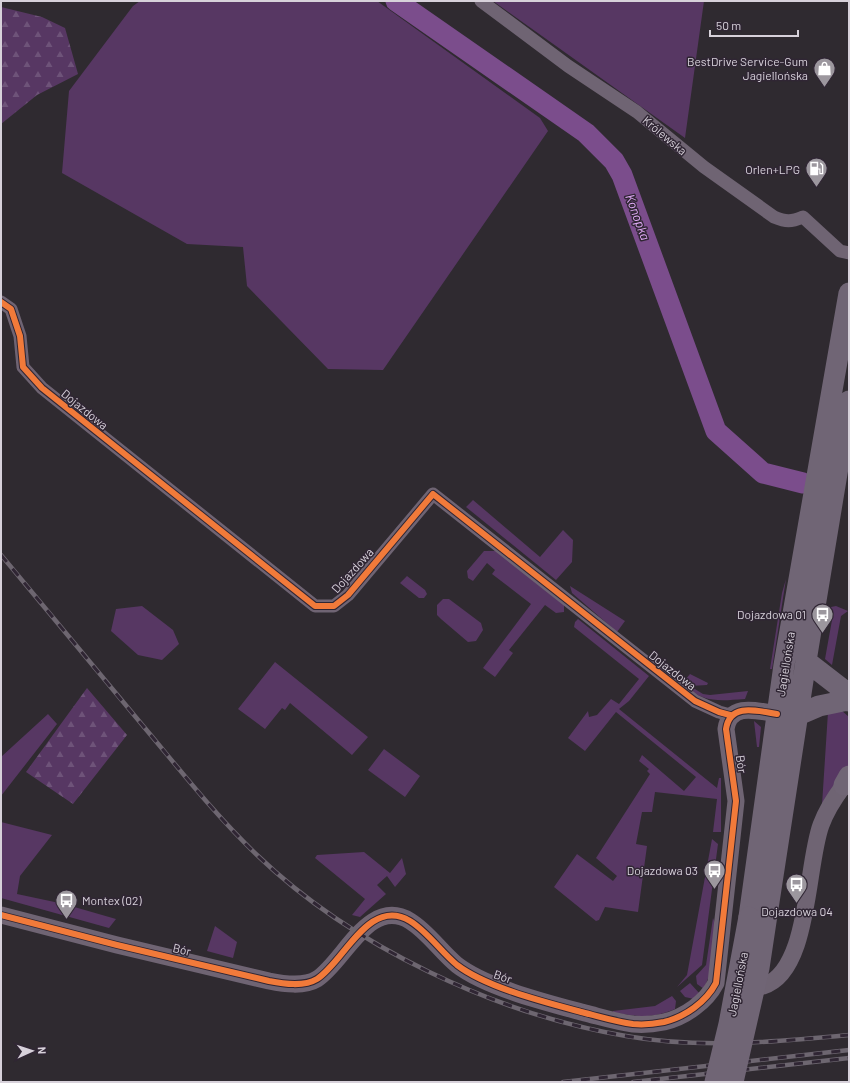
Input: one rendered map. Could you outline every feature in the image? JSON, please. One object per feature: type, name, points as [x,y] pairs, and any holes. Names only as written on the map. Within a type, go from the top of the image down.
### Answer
[{"type":"main road","name":"Jagiellońska","points":[[733,1082],[754,991],[758,916],[788,714],[828,464],[849,293]]},
{"type":"main road","name":"Jagiellońska","points":[[828,464],[849,401]]},
{"type":"main road","name":"Jagiellońska","points":[[788,714],[806,661],[820,515]]},
{"type":"main road","points":[[788,714],[848,700],[846,692],[806,661]]},
{"type":"main road","name":"Jagiellońska","points":[[715,1082],[730,1017],[758,916]]},
{"type":"street","name":"Królewska","points":[[481,1],[568,66],[637,112],[704,167],[774,217],[790,222],[803,217],[840,251],[849,253]]},
{"type":"street","name":"Dojazdowa","points":[[1,302],[11,309],[20,336],[23,367],[42,388],[315,606],[334,606],[348,595],[433,494],[695,701],[719,712],[730,715]]},
{"type":"street","points":[[730,715],[741,710],[788,714]]},
{"type":"street","name":"Bór","points":[[1,915],[117,945],[269,981],[292,984],[305,983],[317,979],[368,924],[380,918],[395,917],[409,920],[457,965],[486,982],[561,1006],[634,1024],[664,1022],[692,1010],[711,994],[716,983],[736,800],[726,729],[730,715]]},
{"type":"street","points":[[716,983],[741,987],[762,986],[783,973],[790,962],[801,926],[821,825],[846,781]]},
{"type":"green space","points":[[140,1],[377,1],[540,118],[548,131],[383,370],[328,369],[247,286],[243,247],[187,244],[62,173],[69,91],[133,6]]},
{"type":"green space","points":[[493,1],[704,1],[685,138]]},
{"type":"green space","points":[[1,7],[42,17],[65,28],[78,74],[37,95],[1,124]]},
{"type":"green space","points":[[473,500],[540,557],[563,530],[573,540],[572,562],[556,580],[466,507]]},
{"type":"green space","points":[[484,551],[496,551],[564,605],[564,612],[556,613],[545,605],[509,650],[513,653],[495,677],[483,668],[531,604],[492,574],[495,570],[487,563],[473,581],[468,578],[467,571]]},
{"type":"green space","points":[[407,576],[425,590],[427,594],[424,598],[419,598],[400,583]]},
{"type":"green space","points":[[786,579],[772,669],[770,669],[782,593]]},
{"type":"green space","points":[[570,586],[625,621],[617,632],[572,593]]},
{"type":"green space","points":[[443,599],[449,599],[481,623],[483,630],[476,641],[468,642],[437,615],[437,605]]},
{"type":"green space","points":[[142,606],[173,630],[179,644],[162,660],[138,655],[111,631],[116,609]]},
{"type":"green space","points":[[836,606],[848,611],[841,616],[832,665],[825,659],[832,620],[831,607]]},
{"type":"green space","points":[[578,619],[649,676],[629,701],[619,709],[717,788],[719,778],[721,778],[721,832],[713,832],[717,799],[655,792],[652,812],[642,812],[636,844],[647,846],[638,912],[605,907],[599,920],[596,921],[554,887],[577,854],[613,881],[617,876],[596,858],[650,774],[647,771],[649,769],[639,761],[642,755],[684,791],[696,777],[616,712],[585,751],[568,738],[588,711],[589,717],[597,715],[611,699],[619,704],[639,679],[574,627],[575,622]]},
{"type":"green space","points":[[275,662],[368,737],[352,755],[290,703],[285,710],[282,708],[265,729],[238,709]]},
{"type":"green space","points":[[690,674],[708,683],[707,685],[690,686],[703,694],[710,695],[748,691],[745,699],[712,700],[705,698],[690,691],[682,685],[684,683],[688,685],[685,680]]},
{"type":"green space","points":[[87,688],[127,735],[73,804],[26,772]]},
{"type":"green space","points":[[841,710],[849,717],[849,765],[822,805],[828,712]]},
{"type":"green space","points":[[48,714],[57,724],[1,796],[1,757]]},
{"type":"green space","points":[[754,721],[761,727],[759,747],[757,747]]},
{"type":"green space","points":[[384,749],[420,776],[405,797],[368,770]]},
{"type":"green space","points":[[1,822],[52,835],[20,876],[17,894],[64,904],[116,919],[109,928],[1,898]]},
{"type":"green space","points":[[712,839],[718,844],[702,965],[677,987],[687,975]]},
{"type":"green space","points":[[364,852],[390,873],[402,858],[406,874],[395,887],[387,876],[377,885],[386,894],[360,917],[352,915],[365,899],[315,858],[317,855]]},
{"type":"green space","points":[[713,918],[717,935],[715,954],[704,989],[697,984],[696,976],[706,965]]},
{"type":"green space","points":[[215,926],[237,942],[233,958],[207,951]]},
{"type":"green space","points":[[690,983],[700,994],[694,999],[685,997],[680,991]]},
{"type":"green space","points":[[672,996],[676,1001],[675,1009],[667,1012],[652,1016],[637,1016],[613,1012],[655,1006]]},
{"type":"waterway","name":"Konopka","points":[[396,1],[586,133],[614,161],[622,175],[716,431],[763,473],[803,483]]},
{"type":"railway","points":[[1,555],[185,777],[242,840],[295,888],[337,919],[382,947],[429,972],[477,993],[527,1011],[577,1026],[626,1036],[681,1042],[737,1043],[849,1035]]},
{"type":"railway","points":[[563,1082],[849,1050]]},
{"type":"railway","points":[[633,1082],[849,1058]]},
{"type":"cycle path","points":[[1,302],[11,309],[20,336],[23,367],[42,388],[315,606],[334,606],[348,595],[433,494],[695,701],[719,712],[730,715]]},
{"type":"cycle path","points":[[1,915],[117,945],[269,981],[294,984],[312,982],[317,979],[327,971],[358,934],[370,924],[382,917],[395,916],[410,921],[417,926],[429,936],[457,965],[484,981],[501,988],[554,1005],[621,1022],[633,1024],[652,1024],[672,1020],[694,1008],[707,996],[716,983],[736,801],[726,729],[729,720],[733,715],[746,710],[777,714]]},
{"type":"place","name":"BestDrive Service-Gum Jagiellońska","points":[[824,88]]},
{"type":"place","name":"Orlen+LPG","points":[[816,188]]},
{"type":"place","name":"Dojazdowa 01","points":[[822,634]]},
{"type":"place","name":"Dojazdowa 03","points":[[714,890]]},
{"type":"place","name":"Dojazdowa 04","points":[[797,904]]},
{"type":"place","name":"Montex (02)","points":[[67,920]]}]
